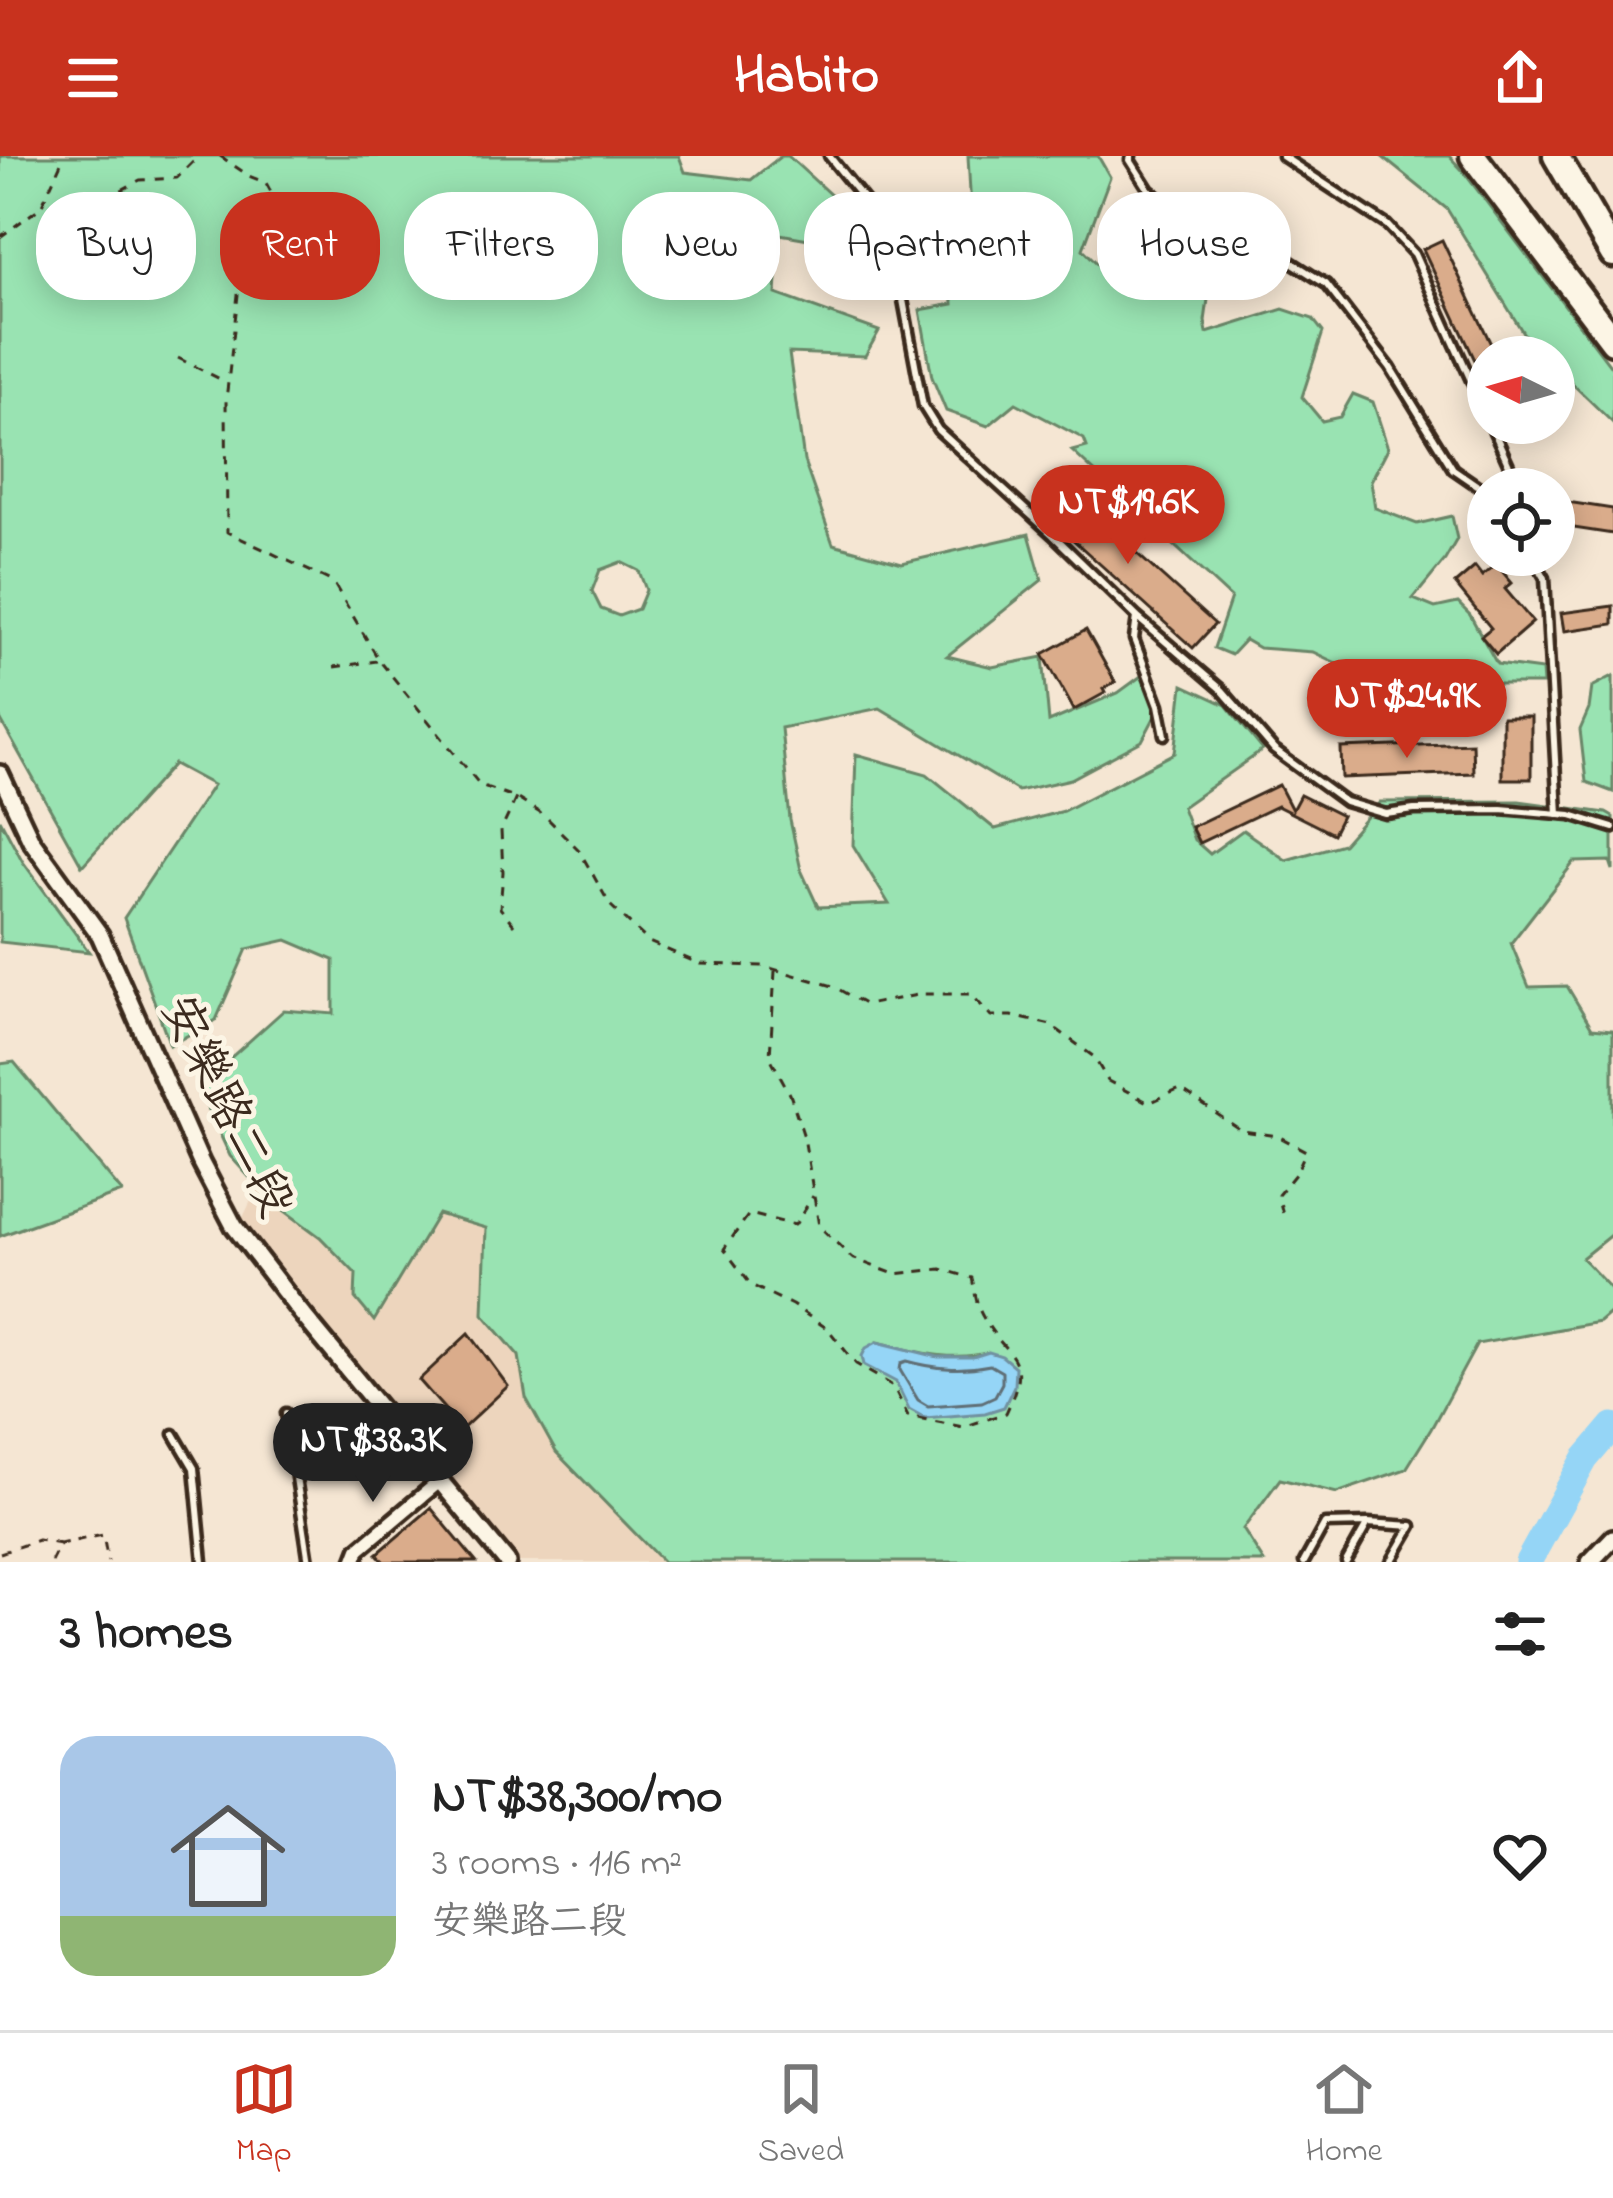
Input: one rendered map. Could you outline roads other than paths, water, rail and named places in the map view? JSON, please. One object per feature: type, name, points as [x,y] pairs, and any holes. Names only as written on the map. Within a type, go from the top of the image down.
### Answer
[{"type":"highway","points":[[1473,156],[1613,341]]},
{"type":"highway","points":[[1556,156],[1613,254]]},
{"type":"street","name":"安樂路二段","points":[[0,774],[31,840],[100,935],[201,1163],[234,1226],[507,1562]]},
{"type":"street","points":[[356,1555],[441,1480]]},
{"type":"street","points":[[1590,1562],[1613,1538]]},
{"type":"lane","points":[[829,156],[870,207],[900,284],[923,406],[938,430],[1222,690],[1274,750],[1345,802],[1386,814],[1457,809],[1558,814],[1613,828]]},
{"type":"lane","points":[[1131,156],[1149,190],[1188,218],[1260,242],[1326,284],[1390,367],[1454,469],[1467,479]]},
{"type":"lane","points":[[1282,156],[1388,225],[1414,254],[1467,372]]},
{"type":"lane","points":[[1544,576],[1558,814]]},
{"type":"lane","points":[[1137,617],[1134,639],[1165,735]]},
{"type":"lane","points":[[286,1413],[309,1562]]},
{"type":"lane","points":[[173,1434],[194,1468],[203,1562]]},
{"type":"lane","points":[[1346,1562],[1368,1523]]},
{"type":"lane","points":[[1304,1562],[1325,1524],[1412,1526],[1391,1562]]},
{"type":"lane","points":[[356,1555],[369,1562]]},
{"type":"water","points":[[877,1342],[938,1357],[989,1352],[1002,1356],[1015,1367],[1014,1386],[1004,1407],[925,1418],[909,1409],[896,1382],[864,1365],[866,1348]]},
{"type":"waterway","points":[[1528,1562],[1585,1459],[1613,1426]]}]
